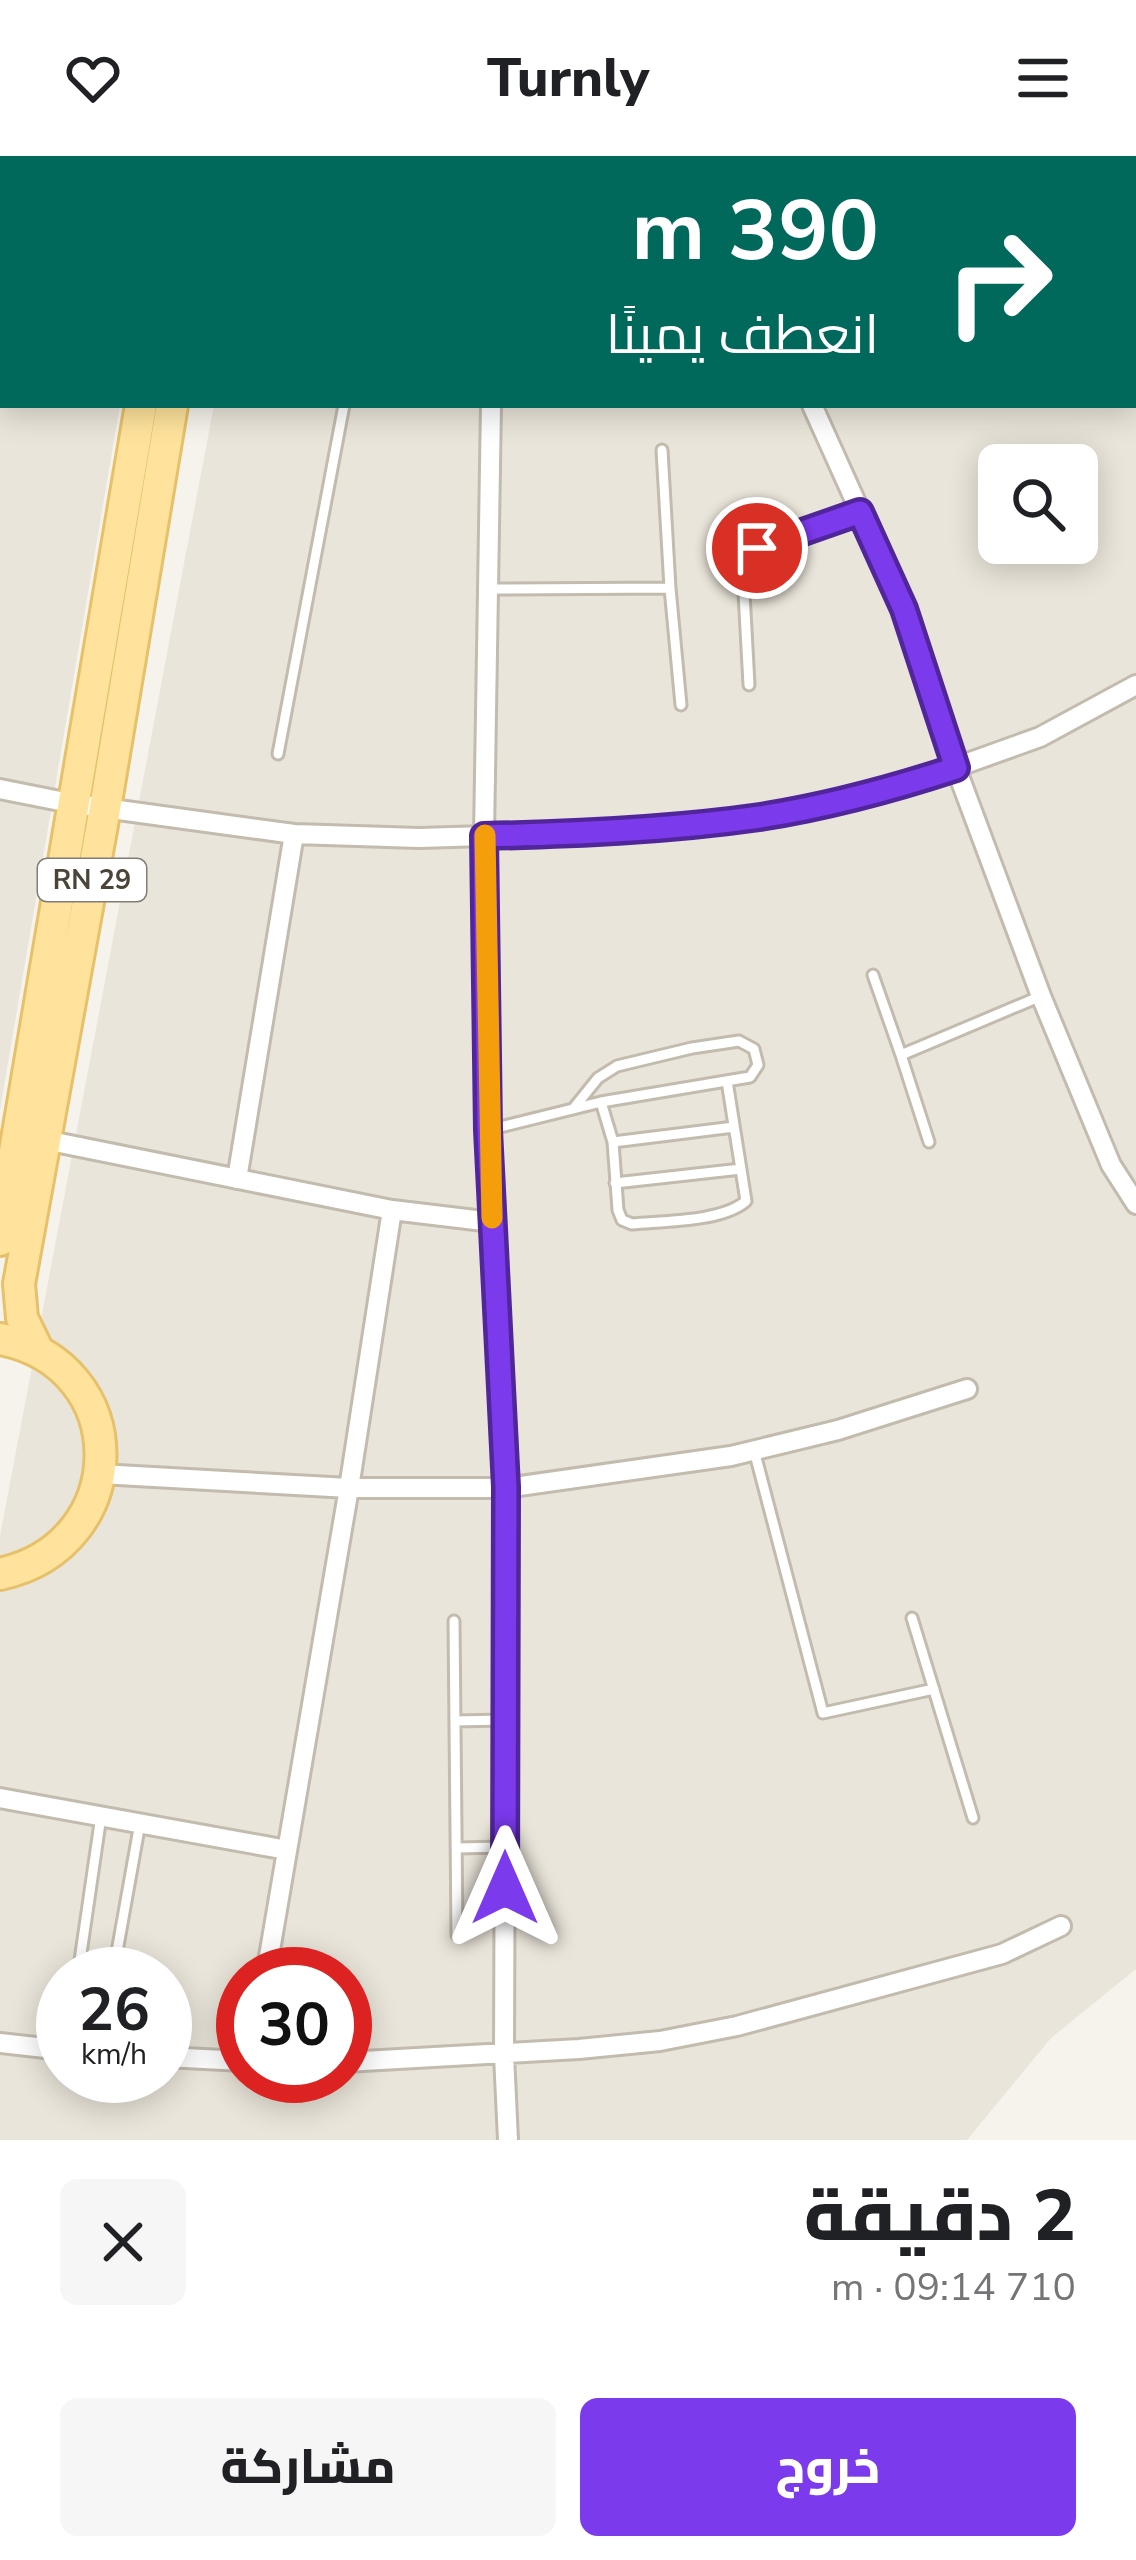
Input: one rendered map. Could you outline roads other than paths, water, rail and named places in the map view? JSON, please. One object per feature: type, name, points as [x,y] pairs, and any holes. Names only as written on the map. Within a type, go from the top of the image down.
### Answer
[{"type":"main road","name":"RN 29","points":[[90,806],[141,408]]},
{"type":"main road","name":"RN 29","points":[[0,1240],[171,408]]},
{"type":"main road","name":"RN 29","points":[[21,1137],[19,1285],[22,1318],[38,1351]]},
{"type":"main road","points":[[0,1339],[38,1351],[64,1370],[85,1396],[97,1426],[101,1458],[90,1506],[61,1546],[33,1564],[0,1574]]},
{"type":"street","points":[[491,408],[484,836],[488,1130],[506,1487],[504,2055],[508,2140]]},
{"type":"street","points":[[813,408],[904,609],[956,768],[1041,996],[1111,1165],[1136,1204]]},
{"type":"street","points":[[0,789],[295,835],[418,838],[586,833],[761,817],[909,784],[956,768],[1040,737],[1136,685]]},
{"type":"street","points":[[236,1179],[295,835]]},
{"type":"street","points":[[21,1137],[392,1210],[492,1222]]},
{"type":"street","points":[[271,1947],[392,1210]]},
{"type":"street","points":[[100,1474],[349,1488],[506,1487],[754,1450],[838,1430],[968,1389]]},
{"type":"street","points":[[0,1798],[287,1850]]},
{"type":"street","points":[[372,2061],[660,2041],[737,2026],[1002,1954],[1061,1926]]},
{"type":"street","points":[[0,2043],[36,2047]]},
{"type":"lane","points":[[278,754],[343,408]]},
{"type":"lane","points":[[662,450],[681,705]]},
{"type":"lane","points":[[749,686],[743,574],[748,556],[757,548],[860,512]]},
{"type":"lane","points":[[488,589],[670,588]]},
{"type":"lane","points":[[873,975],[929,1142]]},
{"type":"lane","points":[[901,1055],[1041,996]]},
{"type":"lane","points":[[488,1130],[573,1109],[601,1102],[750,1077],[758,1065],[754,1049],[739,1041],[617,1066],[598,1078],[573,1109]]},
{"type":"lane","points":[[601,1102],[613,1142],[622,1220],[632,1225],[720,1214],[746,1201],[727,1081]]},
{"type":"lane","points":[[613,1142],[734,1126]]},
{"type":"lane","points":[[615,1183],[741,1169]]},
{"type":"lane","points":[[754,1450],[823,1713],[934,1689]]},
{"type":"lane","points":[[912,1618],[973,1818]]},
{"type":"lane","points":[[454,1621],[458,1935]]},
{"type":"lane","points":[[455,1721],[506,1720]]},
{"type":"lane","points":[[82,1947],[101,1816]]},
{"type":"lane","points":[[117,1947],[140,1823]]},
{"type":"lane","points":[[457,1848],[505,1847]]}]
